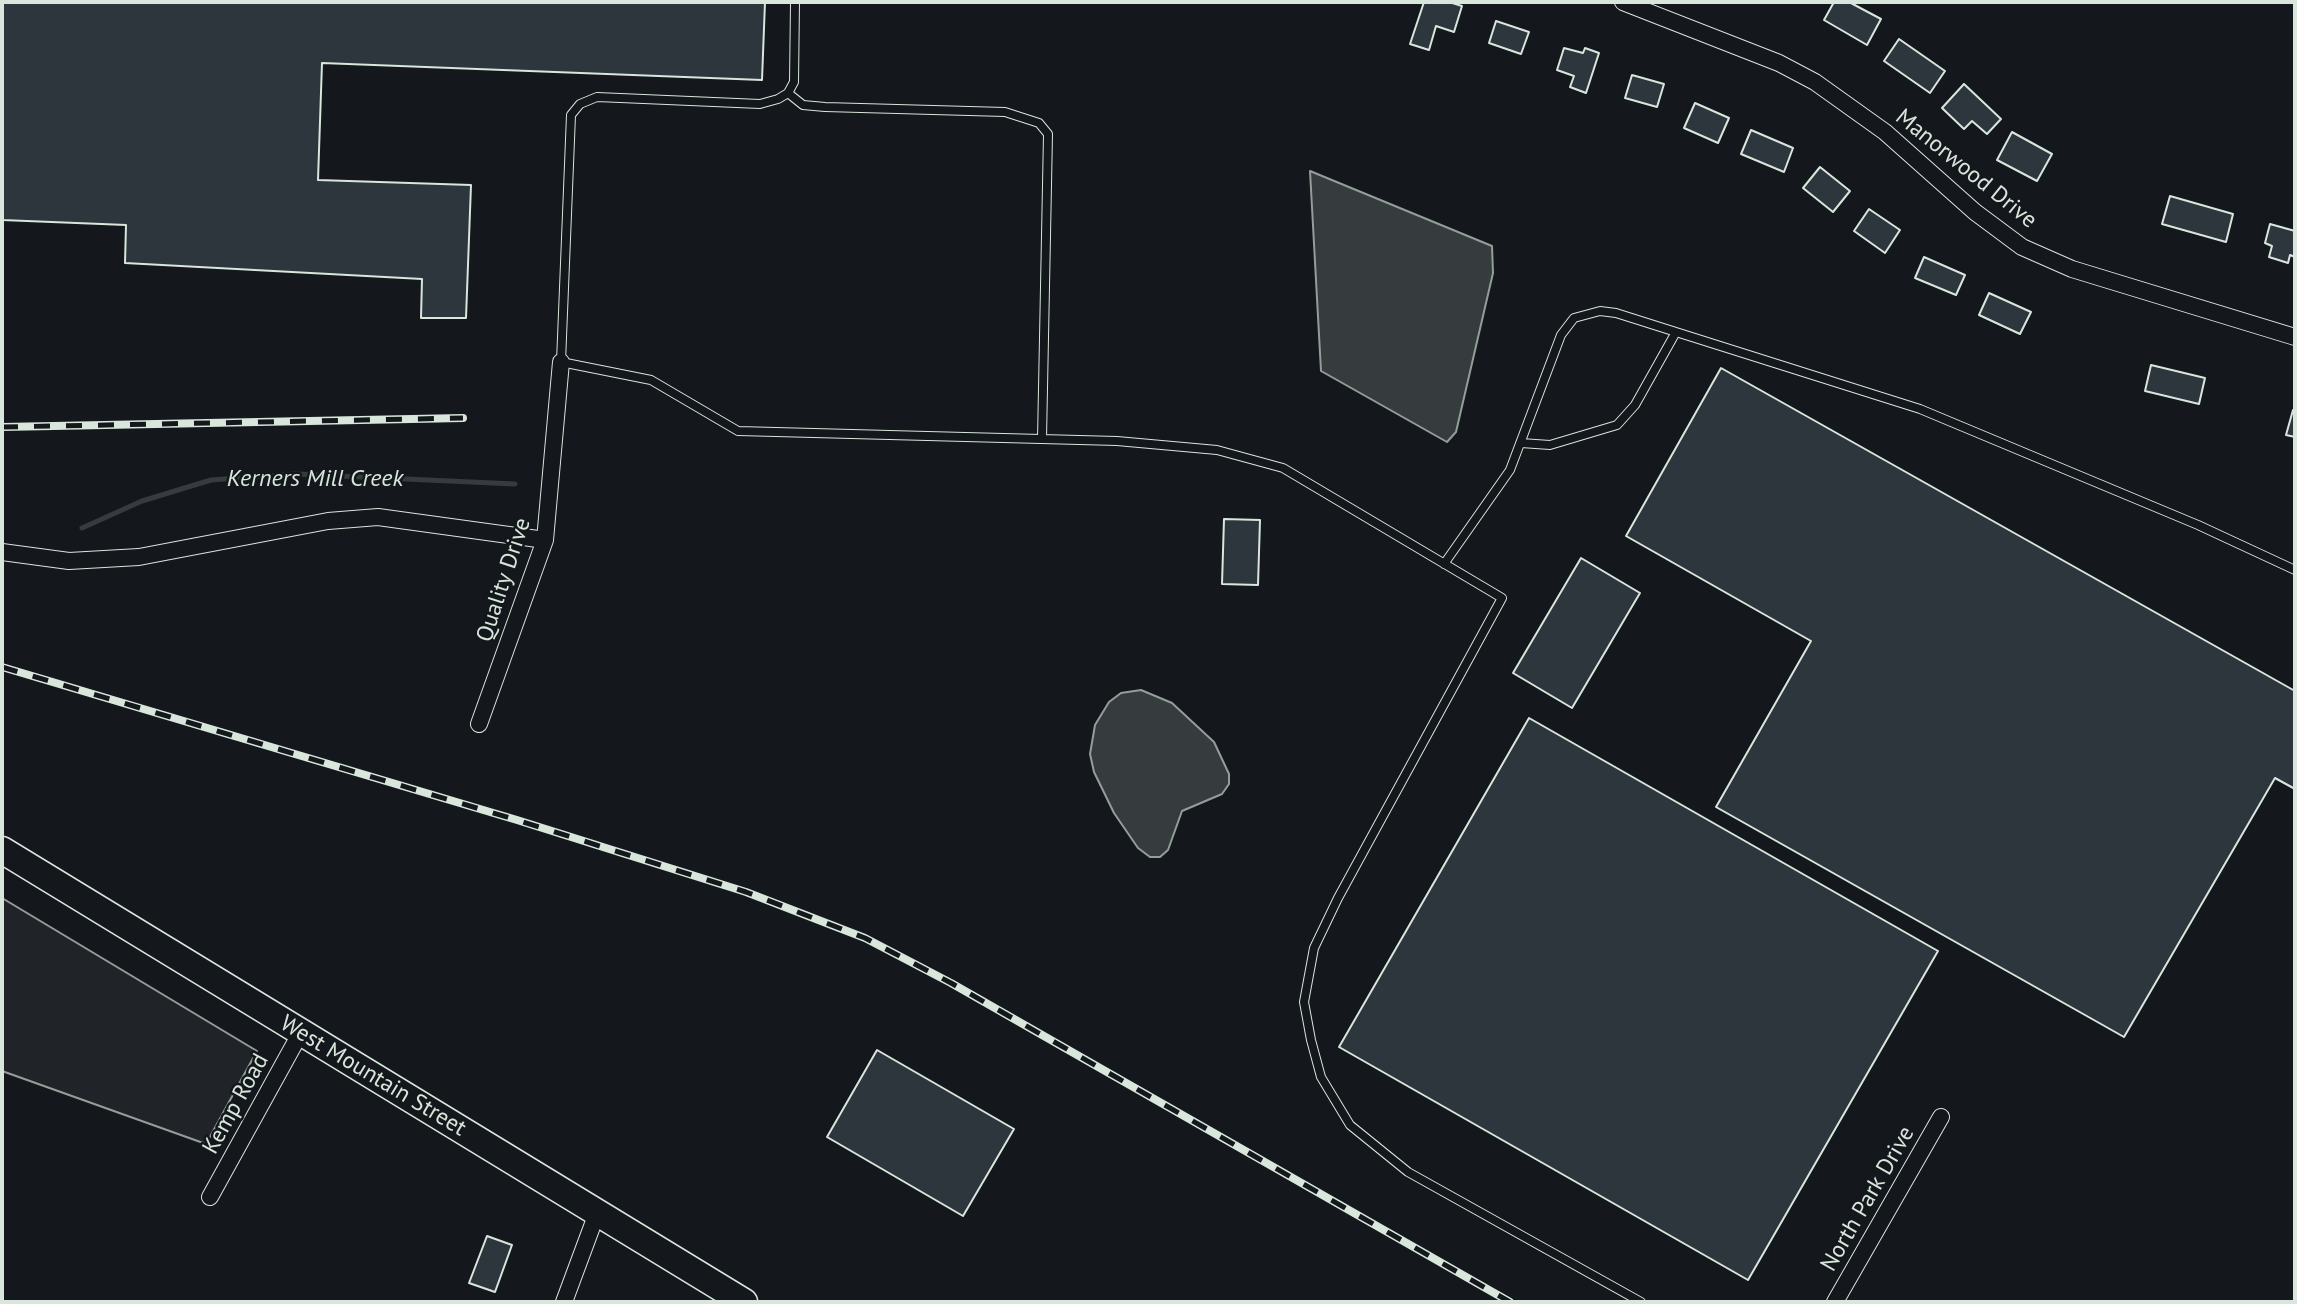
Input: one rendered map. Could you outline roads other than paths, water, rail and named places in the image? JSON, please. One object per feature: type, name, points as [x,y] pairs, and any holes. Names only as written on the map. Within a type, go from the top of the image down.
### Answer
[{"type":"main road","name":"West Mountain Street","points":[[2,850],[744,1302]]},
{"type":"street","name":"Manorwood Drive","points":[[1623,2],[1779,63],[1815,82],[1885,132],[1975,212],[2022,247],[2072,269],[2295,337]]},
{"type":"street","name":"Quality Drive","points":[[479,724],[545,540],[561,362]]},
{"type":"street","points":[[2,552],[69,561],[139,557],[328,521],[377,517],[545,540]]},
{"type":"street","name":"Kemp Road","points":[[211,1197],[301,1032]]},
{"type":"street","name":"North Park Drive","points":[[1835,1302],[1941,1117]]},
{"type":"street","points":[[564,1302],[597,1213]]},
{"type":"lane","points":[[795,2],[794,82],[788,93],[760,104],[597,97],[580,104],[571,115],[561,362],[651,380],[738,431],[1117,441],[1217,450],[1283,468],[1502,598],[1338,898],[1314,948],[1304,1002],[1311,1040],[1321,1077],[1350,1125],[1408,1172],[1641,1302]]},
{"type":"lane","points":[[788,93],[803,105],[825,107],[1005,112],[1039,123],[1048,134],[1042,439]]},
{"type":"lane","points":[[1444,564],[1510,470],[1561,335],[1574,318],[1588,313],[1616,313],[1920,410],[2199,525],[2295,570]]},
{"type":"lane","points":[[1521,443],[1550,445],[1617,425],[1635,405],[1676,332]]},
{"type":"waterway","name":"Kerners Mill Creek","points":[[82,528],[142,501],[211,480],[296,474],[515,484]]},
{"type":"railway","points":[[2,427],[463,418]]},
{"type":"railway","points":[[2,667],[517,820],[746,892],[865,938],[951,983],[1510,1302]]}]
